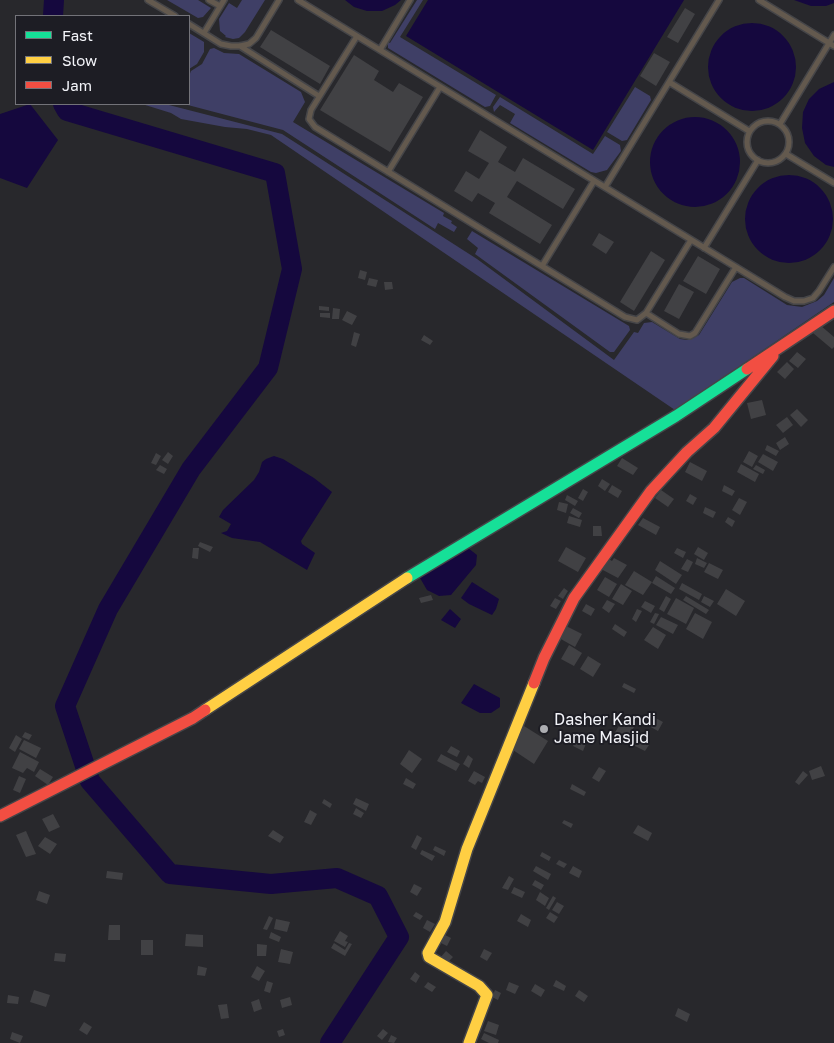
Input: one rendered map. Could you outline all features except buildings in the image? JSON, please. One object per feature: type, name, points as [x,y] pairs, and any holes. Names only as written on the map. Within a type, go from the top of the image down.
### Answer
[{"type":"street","points":[[0,816],[193,718],[428,564],[676,416],[784,342],[834,311]]},
{"type":"street","points":[[469,1043],[487,995],[479,986],[429,957],[428,953],[446,922],[467,849],[544,658],[574,598],[651,491],[687,452],[714,428],[784,342]]},
{"type":"lane","points":[[148,0],[173,15]]},
{"type":"lane","points":[[209,0],[220,6]]},
{"type":"lane","points":[[204,33],[224,0]]},
{"type":"lane","points":[[190,25],[221,44],[240,46],[249,44],[256,38],[279,0]]},
{"type":"lane","points":[[298,0],[785,297],[804,301],[813,298],[820,291],[834,267]]},
{"type":"lane","points":[[380,50],[410,0]]},
{"type":"lane","points":[[605,188],[719,0]]},
{"type":"lane","points":[[758,0],[832,44]]},
{"type":"lane","points":[[780,124],[832,44],[834,35]]},
{"type":"lane","points":[[357,36],[311,110],[309,119],[314,127],[625,317],[637,320],[646,314],[691,240]]},
{"type":"lane","points":[[240,46],[319,96]]},
{"type":"lane","points":[[669,82],[749,131]]},
{"type":"lane","points":[[388,172],[440,87]]},
{"type":"lane","points":[[773,121],[780,124],[790,141],[786,154],[782,158],[770,163],[758,160],[749,151],[747,145],[749,131],[760,122],[773,121]]},
{"type":"lane","points":[[786,154],[834,183]]},
{"type":"lane","points":[[704,248],[758,160]]},
{"type":"lane","points":[[542,266],[594,181]]},
{"type":"lane","points":[[646,314],[679,334],[690,336],[699,330],[736,268]]},
{"type":"shaded area","points":[[167,0],[198,0],[211,8],[203,17],[198,18]]},
{"type":"shaded area","points":[[242,0],[265,0],[245,32],[239,38],[225,37],[220,31],[219,19],[229,3],[237,8]]},
{"type":"shaded area","points":[[345,0],[401,0],[382,11],[367,11],[354,7]]},
{"type":"shaded area","points":[[417,0],[423,0],[400,37],[496,95],[490,106],[485,107],[388,48],[388,42],[390,43]]},
{"type":"shaded area","points":[[428,0],[684,0],[593,150],[406,36]]},
{"type":"shaded area","points":[[794,0],[834,0],[834,3],[826,6],[811,6]]},
{"type":"shaded area","points":[[743,23],[761,23],[777,30],[789,42],[796,58],[796,76],[789,92],[777,104],[761,111],[743,111],[727,104],[715,92],[708,76],[708,58],[715,42],[727,30]]},
{"type":"shaded area","points":[[190,34],[204,42],[204,52],[197,64],[190,68]]},
{"type":"shaded area","points":[[214,48],[224,53],[239,54],[301,92],[305,102],[293,122],[444,213],[443,216],[452,221],[451,223],[457,227],[454,232],[438,223],[435,229],[283,130],[188,105],[190,105],[190,74],[202,64],[210,49]]},
{"type":"shaded area","points":[[834,82],[834,167],[826,165],[814,156],[805,143],[802,128],[803,112],[809,99],[819,89]]},
{"type":"shaded area","points":[[635,87],[650,96],[651,100],[627,140],[622,141],[607,132]]},
{"type":"shaded area","points":[[500,97],[593,154],[605,136],[620,145],[621,151],[607,170],[596,173],[591,172],[510,123],[515,114],[500,105],[494,112],[493,107]]},
{"type":"shaded area","points":[[31,105],[58,140],[27,188],[0,178],[0,114]]},
{"type":"shaded area","points":[[145,105],[169,105],[282,134],[477,259],[614,360],[634,332],[638,333],[644,323],[652,322],[680,339],[687,340],[699,335],[732,282],[740,278],[744,278],[787,305],[802,307],[817,301],[824,295],[834,278],[834,302],[675,410],[271,135],[247,129],[181,119],[171,113]]},
{"type":"shaded area","points":[[695,117],[704,118],[720,125],[732,137],[739,153],[739,171],[732,187],[720,199],[704,206],[695,207],[686,206],[670,199],[658,187],[651,171],[650,162],[651,153],[658,137],[670,125],[686,118]]},
{"type":"shaded area","points":[[780,175],[798,175],[814,182],[826,194],[833,210],[833,228],[826,244],[814,256],[798,263],[780,263],[764,256],[752,244],[745,228],[745,210],[752,194],[764,182]]},
{"type":"shaded area","points":[[472,231],[629,326],[630,330],[614,352],[610,352],[475,254],[478,248],[467,239]]},
{"type":"shaded area","points":[[274,456],[283,459],[314,478],[332,492],[301,541],[302,544],[315,553],[307,570],[260,542],[232,538],[221,533],[227,531],[231,524],[219,517],[223,510],[254,480],[262,462]]},
{"type":"shaded area","points":[[468,548],[477,555],[476,565],[451,595],[439,596],[427,590],[420,578]]},
{"type":"shaded area","points":[[472,582],[499,599],[492,615],[461,598]]},
{"type":"shaded area","points":[[450,609],[461,619],[455,628],[441,620]]},
{"type":"shaded area","points":[[474,684],[500,698],[500,707],[491,713],[480,713],[461,703]]},
{"type":"waterway","points":[[53,15],[54,0]]},
{"type":"waterway","points":[[64,105],[67,111],[275,173],[292,269],[268,368],[191,469],[108,609],[65,706],[90,781],[170,874],[271,884],[337,878],[378,896],[399,937],[330,1043]]},
{"type":"traffic: fast","points":[[407,578],[676,416],[747,369]]},
{"type":"traffic: slow","points":[[205,710],[407,578]]},
{"type":"traffic: slow","points":[[469,1043],[487,995],[479,986],[429,957],[428,953],[445,922],[467,849],[534,683]]},
{"type":"traffic: jam","points":[[747,369],[834,311]]},
{"type":"traffic: jam","points":[[534,683],[544,658],[574,598],[651,491],[687,452],[714,428],[773,356]]},
{"type":"traffic: jam","points":[[0,816],[193,718],[205,710]]},
{"type":"place","name":"Dasher Kandi Jame Masjid","points":[[544,729]]}]
